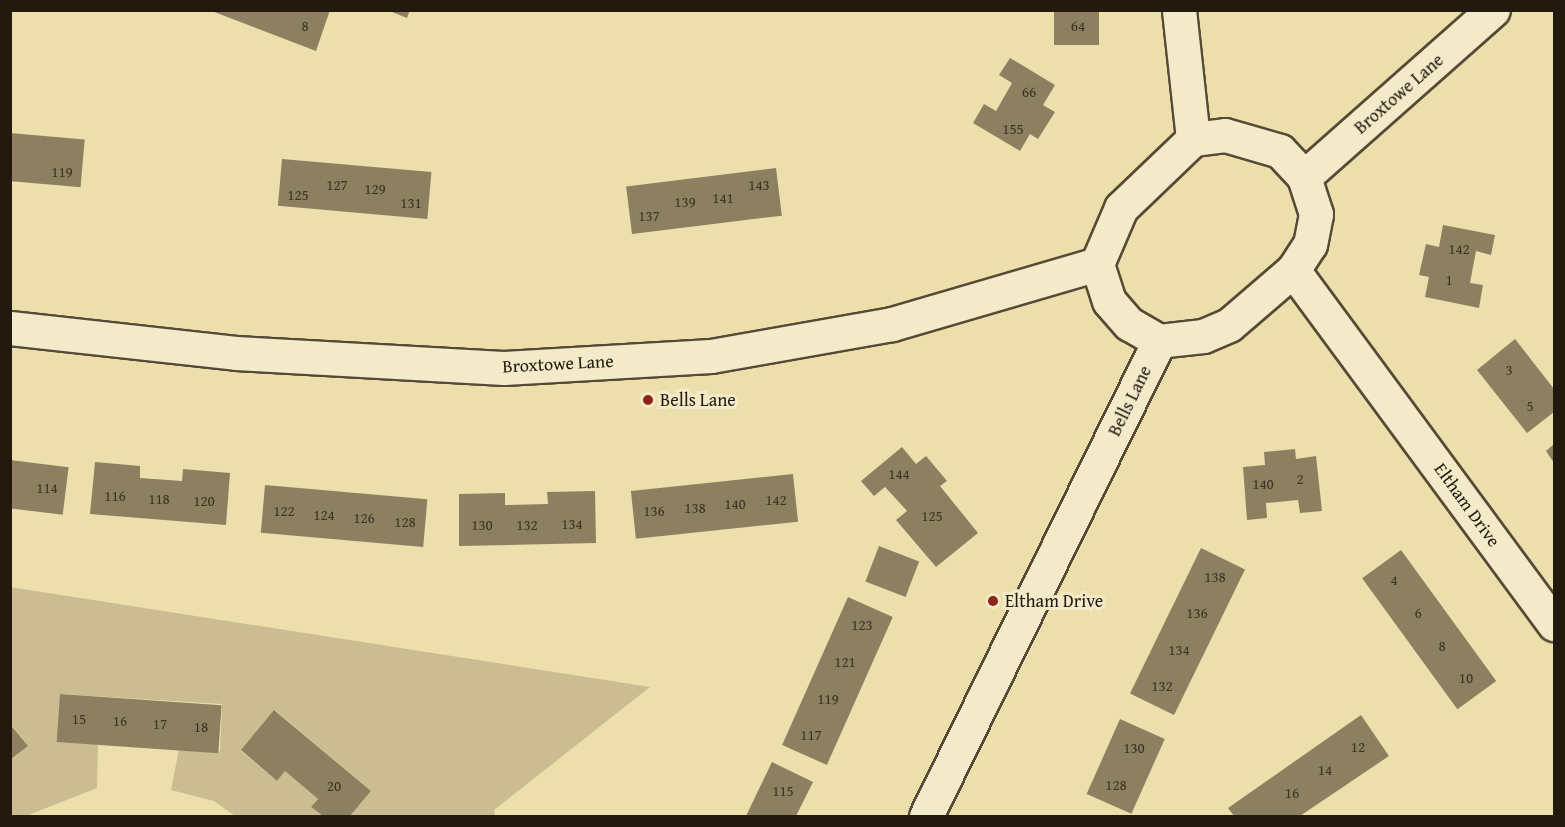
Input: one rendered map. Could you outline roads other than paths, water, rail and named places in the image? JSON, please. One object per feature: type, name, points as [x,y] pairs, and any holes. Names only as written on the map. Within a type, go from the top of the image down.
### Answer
[{"type":"main road","points":[[1179,10],[1193,139]]},
{"type":"main road","name":"Broxtowe Lane","points":[[1304,177],[1492,10]]},
{"type":"main road","points":[[1225,135],[1253,140],[1280,151],[1304,177],[1316,214],[1310,244],[1293,270],[1229,325],[1203,336],[1159,341],[1129,324],[1109,301],[1096,264],[1121,208],[1193,139],[1225,135]]},
{"type":"main road","name":"Broxtowe Lane","points":[[10,328],[236,353],[493,367],[700,357],[892,324],[1096,264]]},
{"type":"main road","name":"Eltham Drive","points":[[1293,270],[1554,624]]},
{"type":"main road","name":"Bells Lane","points":[[926,816],[1159,341]]},
{"type":"place","name":"Bells Lane","points":[[648,400]]},
{"type":"place","name":"Eltham Drive","points":[[993,601]]}]
